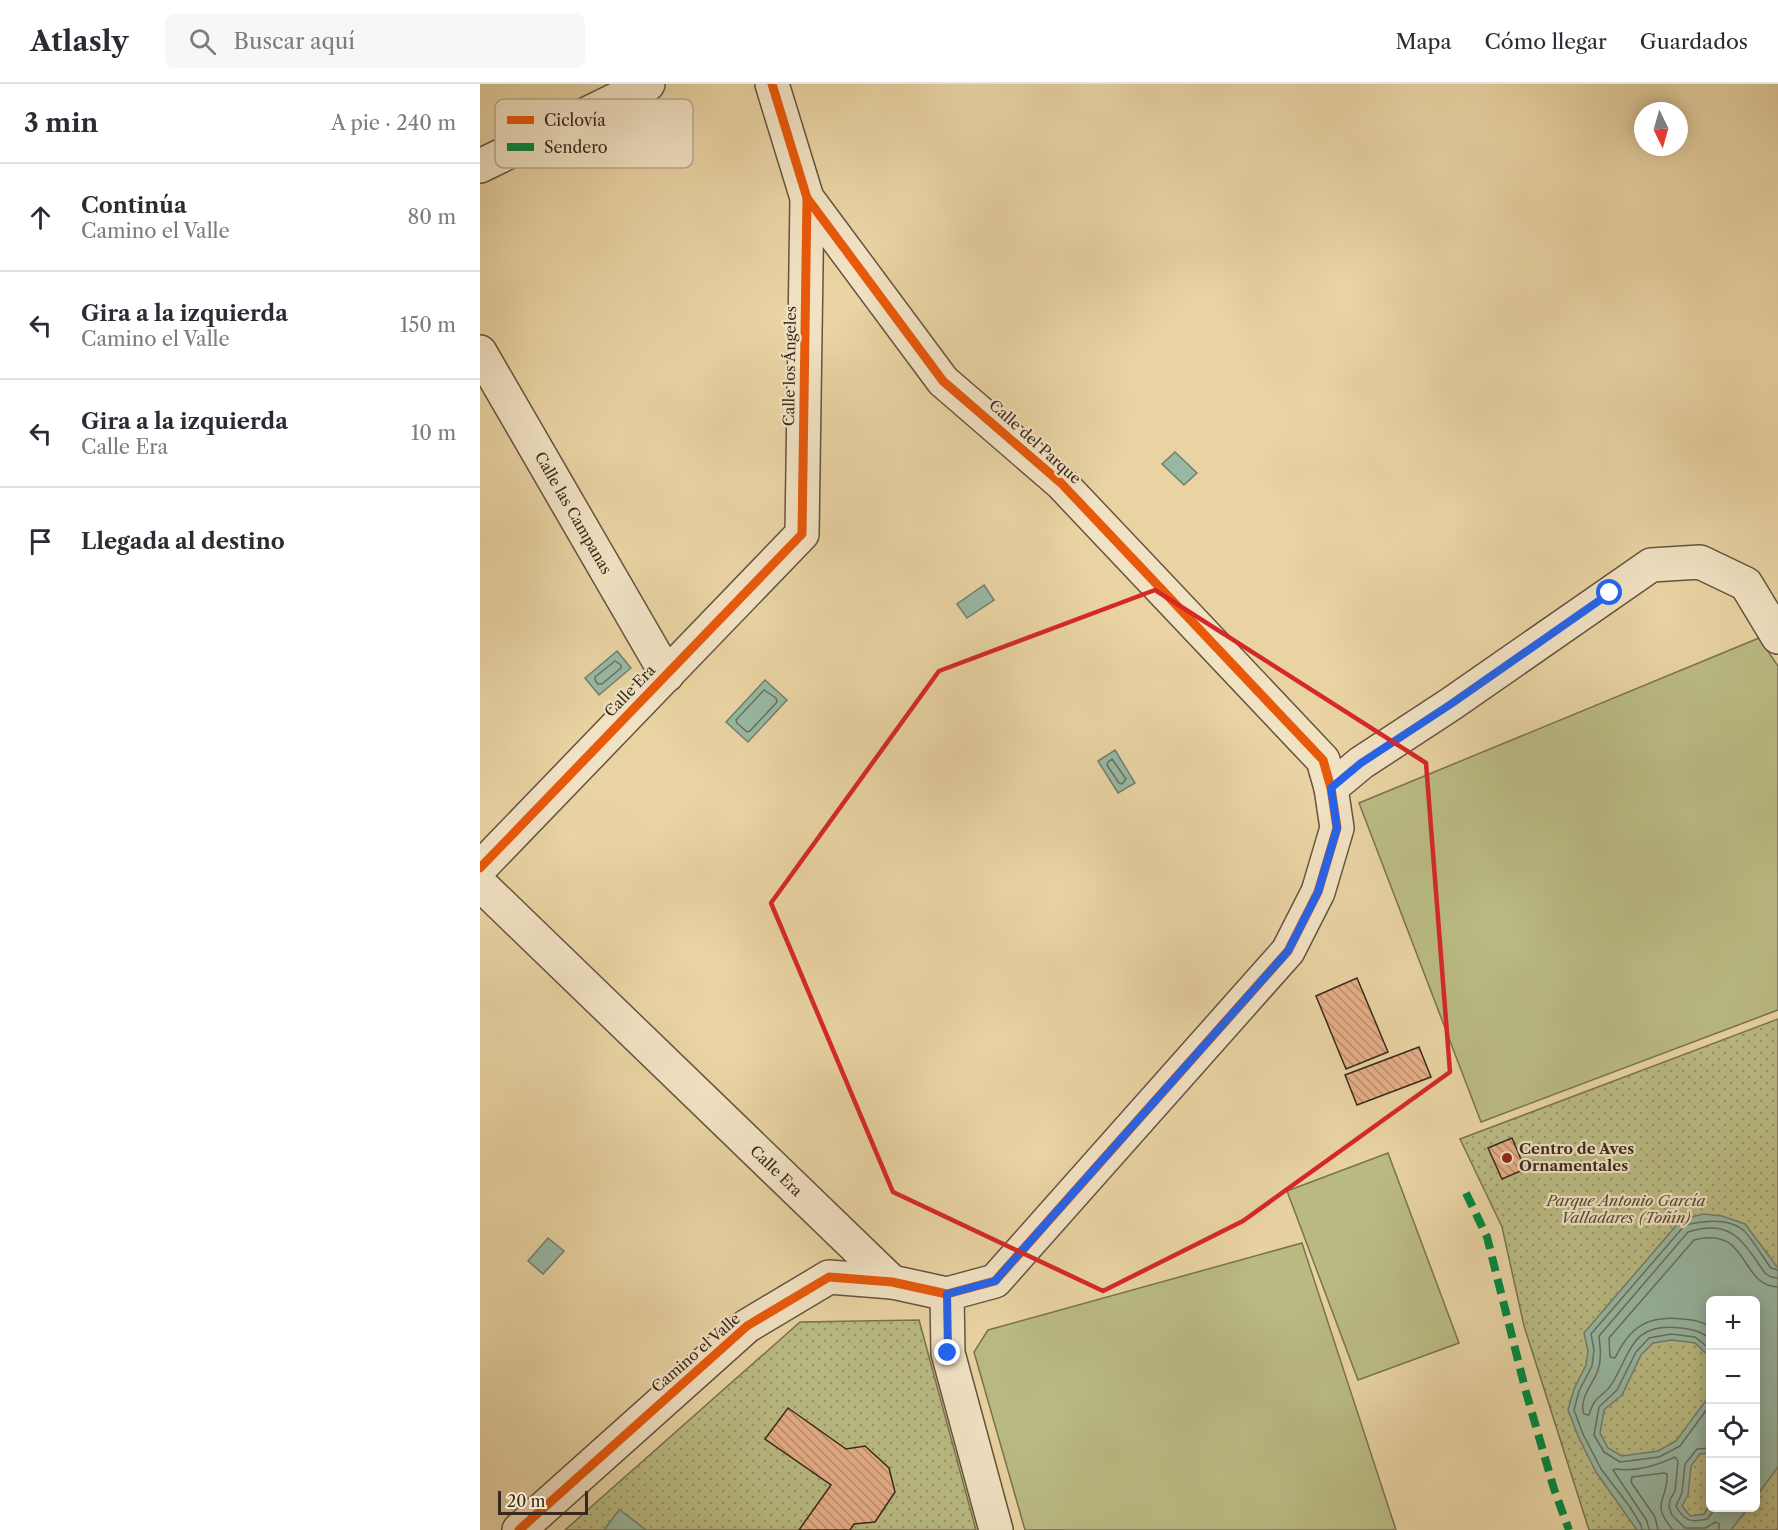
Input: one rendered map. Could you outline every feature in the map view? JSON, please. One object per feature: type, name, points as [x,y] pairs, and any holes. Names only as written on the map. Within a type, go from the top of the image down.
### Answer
[{"type":"street","points":[[617,99],[648,84]]},
{"type":"street","name":"Calle del Parque","points":[[772,84],[807,198],[943,381],[1061,483],[1323,760],[1331,788]]},
{"type":"street","points":[[480,166],[495,159]]},
{"type":"street","name":"Calle los Ángeles","points":[[802,534],[807,198]]},
{"type":"street","name":"Calle las Campanas","points":[[480,352],[667,675]]},
{"type":"street","name":"Calle Era","points":[[480,868],[802,534]]},
{"type":"street","points":[[1331,788],[1361,763],[1460,698],[1651,565],[1700,562],[1746,584],[1778,637]]},
{"type":"street","name":"Camino el Valle","points":[[519,1530],[747,1326],[829,1277],[892,1282],[947,1294],[995,1281],[1288,951],[1318,892],[1337,828],[1331,788]]},
{"type":"street","name":"Calle Era","points":[[480,884],[892,1282]]},
{"type":"street","points":[[947,1294],[948,1353],[996,1530]]},
{"type":"highlighted area","points":[[1155,590],[1426,763],[1450,1072],[1243,1221],[1103,1291],[893,1192],[771,903],[939,671]]},
{"type":"green space","points":[[1759,638],[1778,666],[1778,1010],[1481,1122],[1359,803]]},
{"type":"green space","name":"Parque Antonio García Valladares (Toñín)","points":[[1778,1019],[1778,1530],[1589,1530],[1524,1326],[1502,1227],[1460,1139]]},
{"type":"green space","points":[[1388,1153],[1459,1343],[1358,1380],[1287,1191]]},
{"type":"green space","points":[[1302,1243],[1396,1530],[1025,1530],[974,1352],[988,1330]]},
{"type":"green space","points":[[919,1320],[976,1530],[565,1530],[800,1322]]},
{"type":"water","points":[[1175,452],[1197,473],[1184,485],[1162,464]]},
{"type":"water","points":[[984,585],[994,600],[967,618],[957,604]]},
{"type":"water","points":[[617,651],[631,668],[599,695],[585,678]]},
{"type":"water","points":[[765,680],[787,700],[748,742],[726,722]]},
{"type":"water","points":[[1115,750],[1135,783],[1118,793],[1098,761]]},
{"type":"water","points":[[1703,1214],[1722,1216],[1745,1224],[1778,1268],[1778,1467],[1760,1492],[1760,1296],[1706,1296],[1706,1353],[1695,1343],[1672,1340],[1653,1343],[1641,1355],[1622,1395],[1604,1410],[1600,1433],[1608,1448],[1622,1456],[1658,1451],[1676,1441],[1706,1400],[1706,1453],[1700,1454],[1691,1466],[1688,1495],[1682,1506],[1690,1516],[1704,1514],[1706,1511],[1745,1512],[1731,1530],[1637,1530],[1596,1472],[1568,1410],[1574,1389],[1586,1365],[1588,1351],[1584,1333],[1681,1220]]},
{"type":"water","points":[[548,1238],[564,1251],[543,1274],[528,1261]]},
{"type":"water","points":[[620,1510],[646,1530],[604,1530]]},
{"type":"building","points":[[1357,978],[1388,1052],[1346,1069],[1316,996]]},
{"type":"building","points":[[1419,1047],[1431,1077],[1357,1105],[1345,1075]]},
{"type":"building","name":"Centro de Aves Ornamentales","points":[[1512,1138],[1525,1169],[1502,1179],[1488,1148]]},
{"type":"building","points":[[788,1408],[846,1449],[865,1446],[889,1468],[895,1492],[875,1522],[854,1524],[850,1530],[799,1530],[831,1485],[765,1439]]},
{"type":"marked path","points":[[1466,1193],[1487,1237],[1526,1392],[1554,1489],[1569,1530]]},
{"type":"cycle path","points":[[519,1530],[747,1326],[829,1277],[892,1282],[947,1294],[995,1281],[1288,951],[1318,892],[1337,828],[1331,788],[1323,760],[1061,483],[943,381],[807,198],[772,84]]},
{"type":"cycle path","points":[[480,868],[802,534],[807,198]]},
{"type":"place","name":"Centro de Aves Ornamentales","points":[[1507,1158]]},
{"type":"route","points":[[948,1353],[947,1294],[995,1281],[1288,951],[1318,892],[1337,828],[1331,788],[1361,763],[1451,704],[1610,593]]}]
